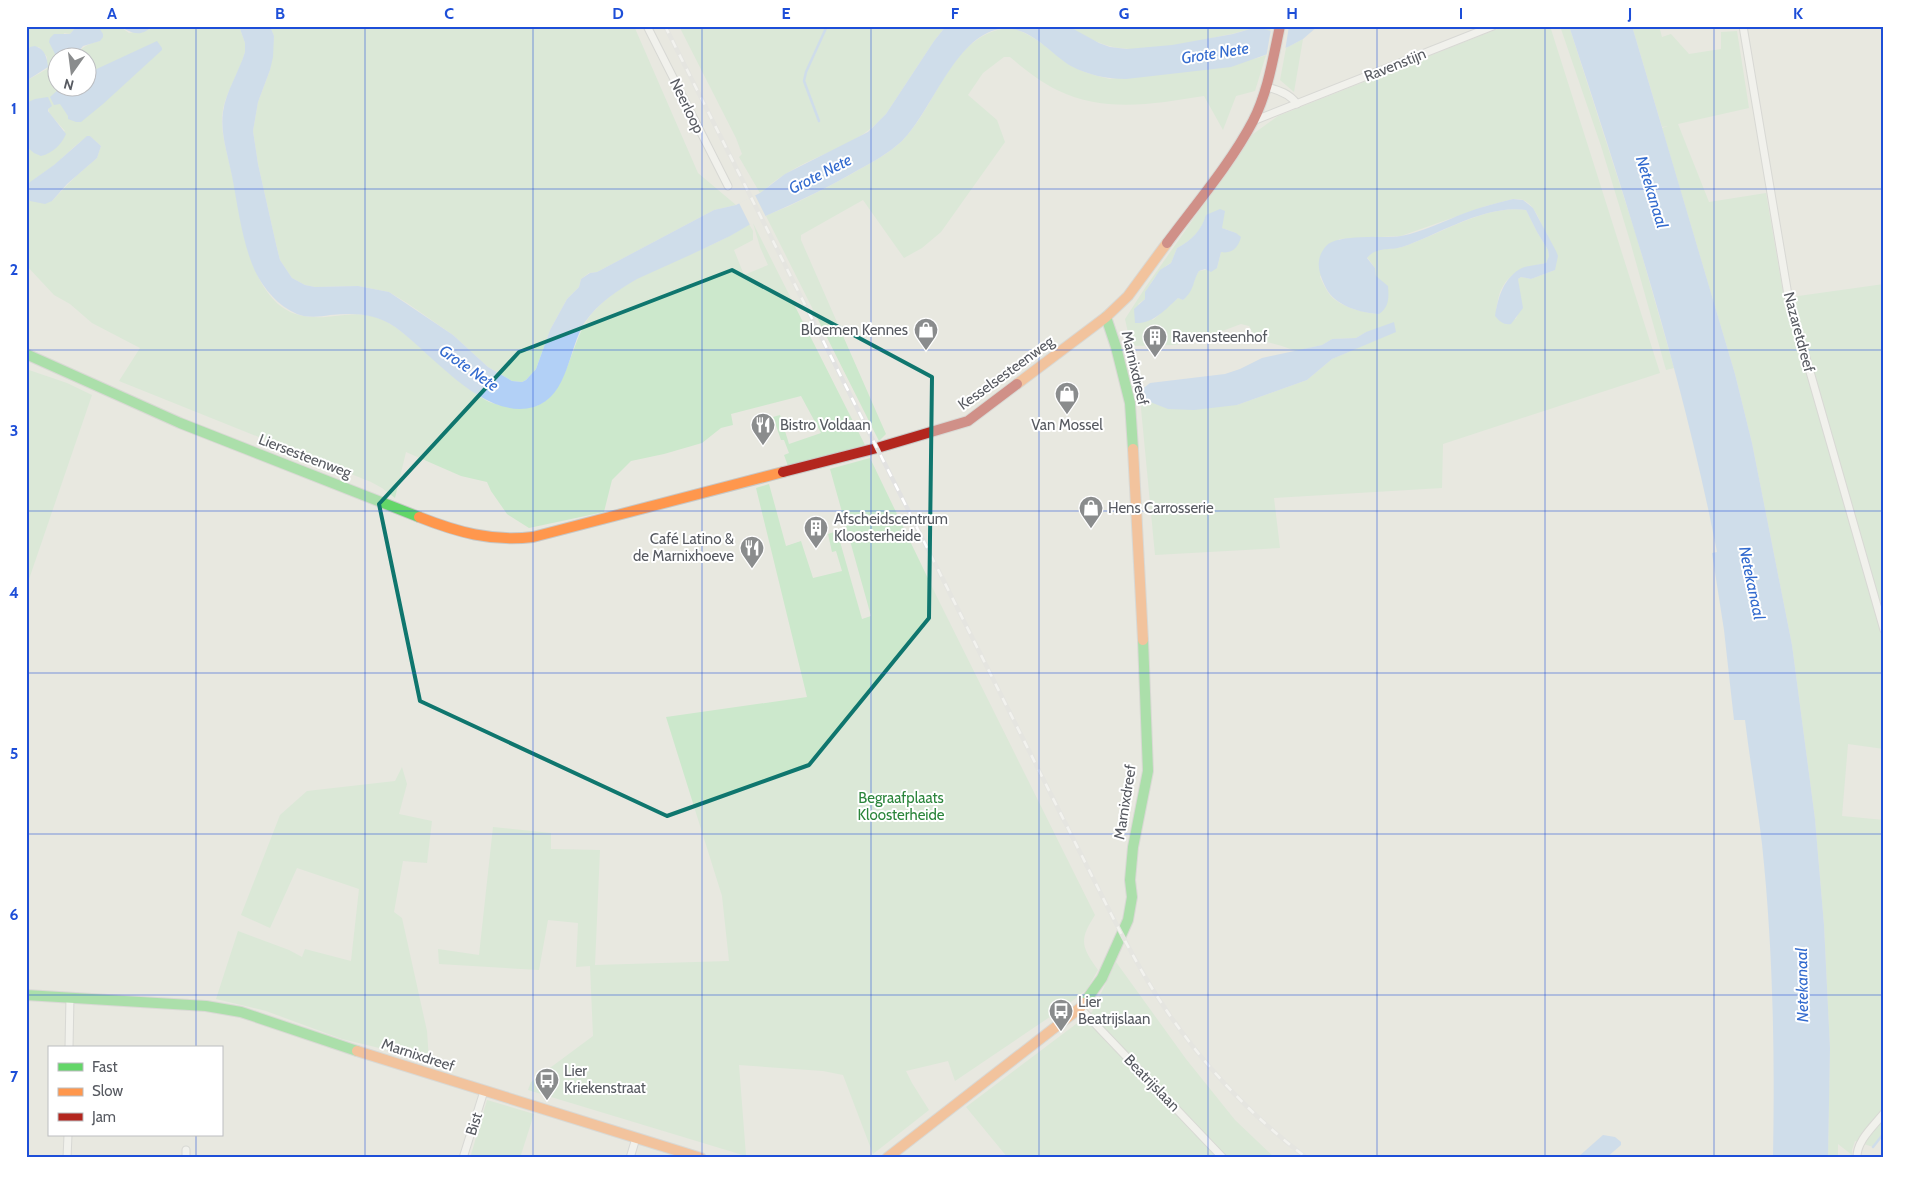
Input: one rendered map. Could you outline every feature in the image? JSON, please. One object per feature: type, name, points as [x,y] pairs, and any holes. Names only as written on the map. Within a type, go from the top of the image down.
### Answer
[{"type":"street","name":"Neerloop","points":[[647,26],[728,186]]},
{"type":"street","name":"Kesselsesteenweg","points":[[583,524],[877,448],[968,421],[1106,317],[1128,296],[1222,169],[1254,121],[1268,87],[1280,26]]},
{"type":"street","name":"Ravenstijn","points":[[1254,121],[1493,26]]},
{"type":"street","name":"Nazaretdreef","points":[[1742,26],[1788,295],[1884,630]]},
{"type":"street","points":[[1268,87],[1289,96],[1297,104]]},
{"type":"street","name":"Marnixdreef","points":[[887,1158],[1080,1008],[1102,978],[1128,920],[1132,897],[1130,880],[1133,847],[1148,771],[1139,551],[1130,403],[1116,347],[1106,317]]},
{"type":"street","name":"Liersesteenweg","points":[[26,354],[173,421],[457,531],[489,539],[520,539],[583,524]]},
{"type":"street","name":"Marnixdreef","points":[[26,996],[206,1006],[241,1012],[484,1091],[701,1158]]},
{"type":"street","points":[[69,1046],[70,997]]},
{"type":"street","name":"Beatrijslaan","points":[[1080,1008],[1223,1158]]},
{"type":"street","name":"Bist","points":[[463,1158],[484,1091]]},
{"type":"street","points":[[1857,1158],[1857,1151],[1862,1140],[1884,1113]]},
{"type":"street","points":[[67,1158],[68,1136]]},
{"type":"street","points":[[630,1158],[636,1138]]},
{"type":"highlighted area","points":[[732,270],[932,377],[929,618],[809,765],[667,816],[420,701],[379,504],[519,352]]},
{"type":"green space","points":[[26,26],[77,26],[70,34],[64,33],[60,48],[48,48],[48,98],[98,98],[98,48],[83,48],[100,41],[98,26],[119,26],[129,33],[149,30],[153,26],[239,26],[245,43],[245,52],[223,108],[223,132],[244,237],[259,278],[269,294],[282,307],[299,315],[325,317],[360,314],[384,320],[407,336],[470,389],[492,403],[535,406],[548,398],[557,389],[586,321],[608,298],[641,276],[714,244],[749,224],[753,231],[753,240],[734,250],[744,275],[768,265],[753,223],[865,445],[788,466],[784,455],[789,453],[784,440],[781,440],[773,417],[780,415],[789,444],[821,433],[801,396],[731,414],[733,425],[721,428],[702,443],[631,461],[612,480],[604,512],[529,528],[507,514],[487,482],[461,476],[406,452],[395,498],[371,482],[119,381],[140,348],[92,323],[70,304],[54,295],[26,265],[26,194],[30,201],[52,201],[97,158],[101,146],[90,136],[35,178],[26,188],[26,146],[29,149],[65,131],[50,114],[49,108],[40,99],[26,103],[26,81],[47,69],[47,57],[39,47],[30,47],[26,50]]},
{"type":"green space","points":[[270,26],[634,26],[698,173],[736,205],[714,210],[597,272],[589,273],[581,279],[579,287],[567,299],[550,330],[536,369],[522,382],[512,381],[488,367],[453,335],[389,292],[358,286],[315,287],[305,285],[292,278],[280,260],[258,164],[253,131],[258,102],[270,70],[274,36]]},
{"type":"green space","points":[[679,26],[946,26],[886,114],[874,125],[850,142],[797,167],[760,193],[739,157],[742,154],[736,138]]},
{"type":"green space","points":[[1068,26],[1271,26],[1270,31],[1252,29],[1183,44],[1137,49],[1103,44],[1088,38]]},
{"type":"green space","points":[[1505,26],[1550,26],[1660,373],[1443,444],[1442,488],[1274,498],[1280,548],[1155,555],[1140,398],[1151,402],[1237,405],[1307,380],[1332,359],[1396,331],[1366,332],[1356,338],[1332,339],[1322,345],[1296,351],[1267,342],[1254,335],[1249,326],[1241,324],[1193,342],[1174,345],[1131,346],[1125,319],[1253,134],[1278,116]],"holes":[[[1513,199],[1525,201],[1536,213],[1544,232],[1555,270],[1531,279],[1521,277],[1518,279],[1520,304],[1516,319],[1496,309],[1501,290],[1514,274],[1520,270],[1546,263],[1549,256],[1548,250],[1526,210],[1511,209],[1479,216],[1402,247],[1371,253],[1367,257],[1375,268],[1379,314],[1360,311],[1340,303],[1330,295],[1320,277],[1339,239],[1401,236],[1486,206]],[[1207,215],[1222,221],[1222,228],[1236,233],[1221,252],[1217,268],[1199,271],[1186,297],[1183,300],[1178,298],[1153,320],[1138,304],[1145,299],[1147,290],[1154,278],[1163,268],[1171,263],[1177,248],[1195,235]]]},
{"type":"green space","points":[[1560,26],[1569,26],[1637,238],[1674,368],[1666,370],[1601,146]]},
{"type":"green space","points":[[1632,26],[1659,26],[1662,37],[1671,34],[1689,54],[1721,49],[1721,32],[1737,31],[1749,108],[1678,124],[1709,202],[1766,193],[1784,298],[1884,284],[1884,749],[1848,744],[1842,816],[1884,820],[1884,1133],[1873,1147],[1855,1141],[1852,1155],[1838,1144],[1838,1158],[1828,1158],[1830,1048],[1824,925],[1815,819],[1792,645],[1752,443],[1735,374],[1662,128],[1668,126],[1662,127]]},
{"type":"green space","points":[[1010,28],[1019,30],[1034,38],[1075,67],[1089,74],[1110,79],[1258,58],[1266,55],[1255,91],[1236,96],[1223,130],[1204,96],[1148,104],[1129,105],[1093,102],[1051,87],[1010,57],[1004,57],[983,73],[968,95],[997,120],[1005,142],[941,232],[922,248],[904,258],[863,200],[801,235],[801,240],[886,434],[879,441],[766,216],[835,183],[894,148],[915,125],[960,56],[974,42],[990,32]]},
{"type":"green space","points":[[1303,39],[1294,92],[1280,80],[1286,48]]},
{"type":"green space","points":[[26,369],[67,383],[92,395],[26,588]]},
{"type":"green space","name":"Begraafplaats Kloosterheide","points":[[870,458],[1095,915],[1086,931],[1084,943],[1088,955],[1098,970],[1087,989],[1066,1006],[955,1081],[948,1061],[906,1071],[929,1110],[873,1154],[843,1075],[823,1071],[739,1065],[746,1156],[528,1090],[531,1082],[593,1036],[590,966],[576,967],[578,923],[548,920],[539,970],[439,964],[438,949],[479,955],[493,827],[551,833],[551,849],[600,850],[595,965],[729,961],[722,896],[666,717],[807,697],[756,488],[769,484],[786,546],[801,541],[813,578],[842,571],[836,551],[832,552],[828,534],[837,531],[862,619],[871,616],[830,469]]},
{"type":"green space","points":[[402,767],[407,784],[399,814],[432,821],[427,863],[403,861],[394,912],[402,918],[427,1031],[429,1060],[342,1039],[266,1011],[216,999],[238,931],[289,950],[302,957],[305,949],[351,961],[359,889],[297,868],[270,928],[241,915],[280,815],[307,791],[395,781]]},
{"type":"green space","points":[[1116,962],[1186,1059],[1235,1120],[1275,1158],[1008,1158],[966,1107],[1092,1012]]},
{"type":"green space","points":[[487,1100],[534,1114],[520,1158],[470,1158]]},
{"type":"water","points":[[77,26],[98,26],[103,37],[100,41],[81,48],[52,48],[49,42],[54,34],[70,34]]},
{"type":"water","points":[[119,26],[153,26],[144,32],[136,33]]},
{"type":"water","name":"Grote Nete","points":[[239,26],[270,26],[274,36],[273,57],[258,102],[253,131],[258,164],[280,260],[292,278],[305,285],[315,287],[358,286],[389,292],[453,335],[488,367],[512,381],[522,382],[536,369],[550,330],[567,299],[579,287],[581,279],[714,210],[736,205],[760,193],[785,174],[868,132],[886,114],[946,26],[1068,26],[1099,43],[1110,47],[1127,49],[1172,45],[1233,34],[1257,27],[1271,31],[1289,26],[1318,26],[1303,39],[1288,47],[1231,67],[1126,79],[1098,76],[1077,69],[1038,40],[1020,31],[999,29],[983,35],[957,60],[913,128],[897,145],[875,160],[825,188],[765,216],[719,242],[637,279],[616,292],[602,303],[585,322],[561,382],[554,393],[546,401],[534,407],[515,409],[496,404],[478,395],[387,322],[356,314],[313,317],[301,315],[290,311],[278,302],[263,284],[251,260],[238,212],[222,120],[230,89],[245,52],[245,43]]},
{"type":"water","name":"Netekanaal","points":[[1569,26],[1632,26],[1735,374],[1752,443],[1792,645],[1815,819],[1824,925],[1830,1048],[1828,1158],[1773,1158],[1774,1079],[1766,883],[1745,720],[1734,720],[1724,630],[1712,553],[1717,552],[1703,485],[1670,353],[1632,221]]},
{"type":"water","points":[[157,41],[162,48],[103,104],[81,122],[68,119],[60,104],[54,105],[50,98],[98,98],[98,68]]},
{"type":"water","points":[[30,47],[38,47],[43,52],[48,67],[26,81],[26,50]]},
{"type":"water","points":[[48,97],[52,106],[48,111],[66,134],[56,148],[41,156],[26,146],[26,103]]},
{"type":"water","points":[[87,136],[90,136],[101,146],[97,158],[67,184],[52,201],[45,204],[30,201],[26,194],[26,188],[30,182],[54,165]]},
{"type":"water","points":[[1513,199],[1523,200],[1533,208],[1558,256],[1555,270],[1531,279],[1521,277],[1518,279],[1523,308],[1511,324],[1502,323],[1495,316],[1506,282],[1522,268],[1546,263],[1549,256],[1548,250],[1526,210],[1510,209],[1495,211],[1463,221],[1402,247],[1379,250],[1371,254],[1367,258],[1375,268],[1376,276],[1388,286],[1388,302],[1379,314],[1364,312],[1342,304],[1330,294],[1323,283],[1319,267],[1320,256],[1326,246],[1332,242],[1350,238],[1401,236],[1489,205]]},
{"type":"water","points":[[1220,209],[1225,211],[1222,228],[1241,237],[1236,247],[1228,252],[1221,252],[1217,268],[1211,272],[1205,269],[1199,271],[1190,293],[1183,300],[1178,298],[1153,319],[1135,323],[1134,309],[1145,299],[1145,292],[1160,270],[1171,263],[1177,248],[1195,235],[1206,215]]},
{"type":"water","points":[[1394,322],[1396,332],[1332,359],[1307,380],[1237,405],[1194,410],[1168,409],[1140,398],[1140,391],[1150,383],[1225,374],[1262,358],[1322,345],[1332,339],[1356,338],[1366,332]]},
{"type":"water","points":[[1603,1135],[1615,1137],[1621,1142],[1621,1145],[1606,1158],[1577,1158]]},
{"type":"pier","points":[[1289,26],[1285,51],[1266,58],[1271,29]]},
{"type":"pier","points":[[755,195],[766,217],[750,225],[739,203]]},
{"type":"waterway","points":[[819,121],[804,81],[806,72],[827,26]]},
{"type":"waterway","points":[[1873,1147],[1884,1133]]},
{"type":"railway","points":[[665,26],[1106,905],[1140,968],[1187,1039],[1205,1061],[1243,1103],[1307,1158]]},
{"type":"traffic: fast","points":[[1106,317],[1116,347],[1130,403],[1133,449]]},
{"type":"traffic: fast","points":[[26,354],[180,423],[419,517]]},
{"type":"traffic: fast","points":[[1084,1003],[1102,978],[1128,920],[1132,897],[1130,880],[1133,847],[1148,771],[1143,640]]},
{"type":"traffic: fast","points":[[26,995],[206,1006],[241,1012],[357,1051]]},
{"type":"traffic: slow","points":[[1017,384],[1106,317],[1128,296],[1167,243]]},
{"type":"traffic: slow","points":[[1133,449],[1143,640]]},
{"type":"traffic: slow","points":[[419,517],[447,527],[489,537],[533,537],[783,472]]},
{"type":"traffic: slow","points":[[887,1158],[1084,1003]]},
{"type":"traffic: slow","points":[[357,1051],[701,1158]]},
{"type":"traffic: jam","points":[[1167,243],[1224,168],[1253,121],[1266,87],[1280,26]]},
{"type":"traffic: jam","points":[[783,472],[877,448],[968,421],[1017,384]]},
{"type":"place","name":"Bloemen Kennes","points":[[926,351]]},
{"type":"place","name":"Ravensteenhof","points":[[1155,358]]},
{"type":"place","name":"Van Mossel","points":[[1067,415]]},
{"type":"place","name":"Bistro Voldaan","points":[[763,446]]},
{"type":"place","name":"Hens Carrosserie","points":[[1091,529]]},
{"type":"place","name":"Afscheidscentrum Kloosterheide","points":[[816,549]]},
{"type":"place","name":"Café Latino & de Marnixhoeve","points":[[752,569]]},
{"type":"place","name":"Lier Beatrijslaan","points":[[1061,1032]]},
{"type":"place","name":"Lier Kriekenstraat","points":[[547,1101]]}]
